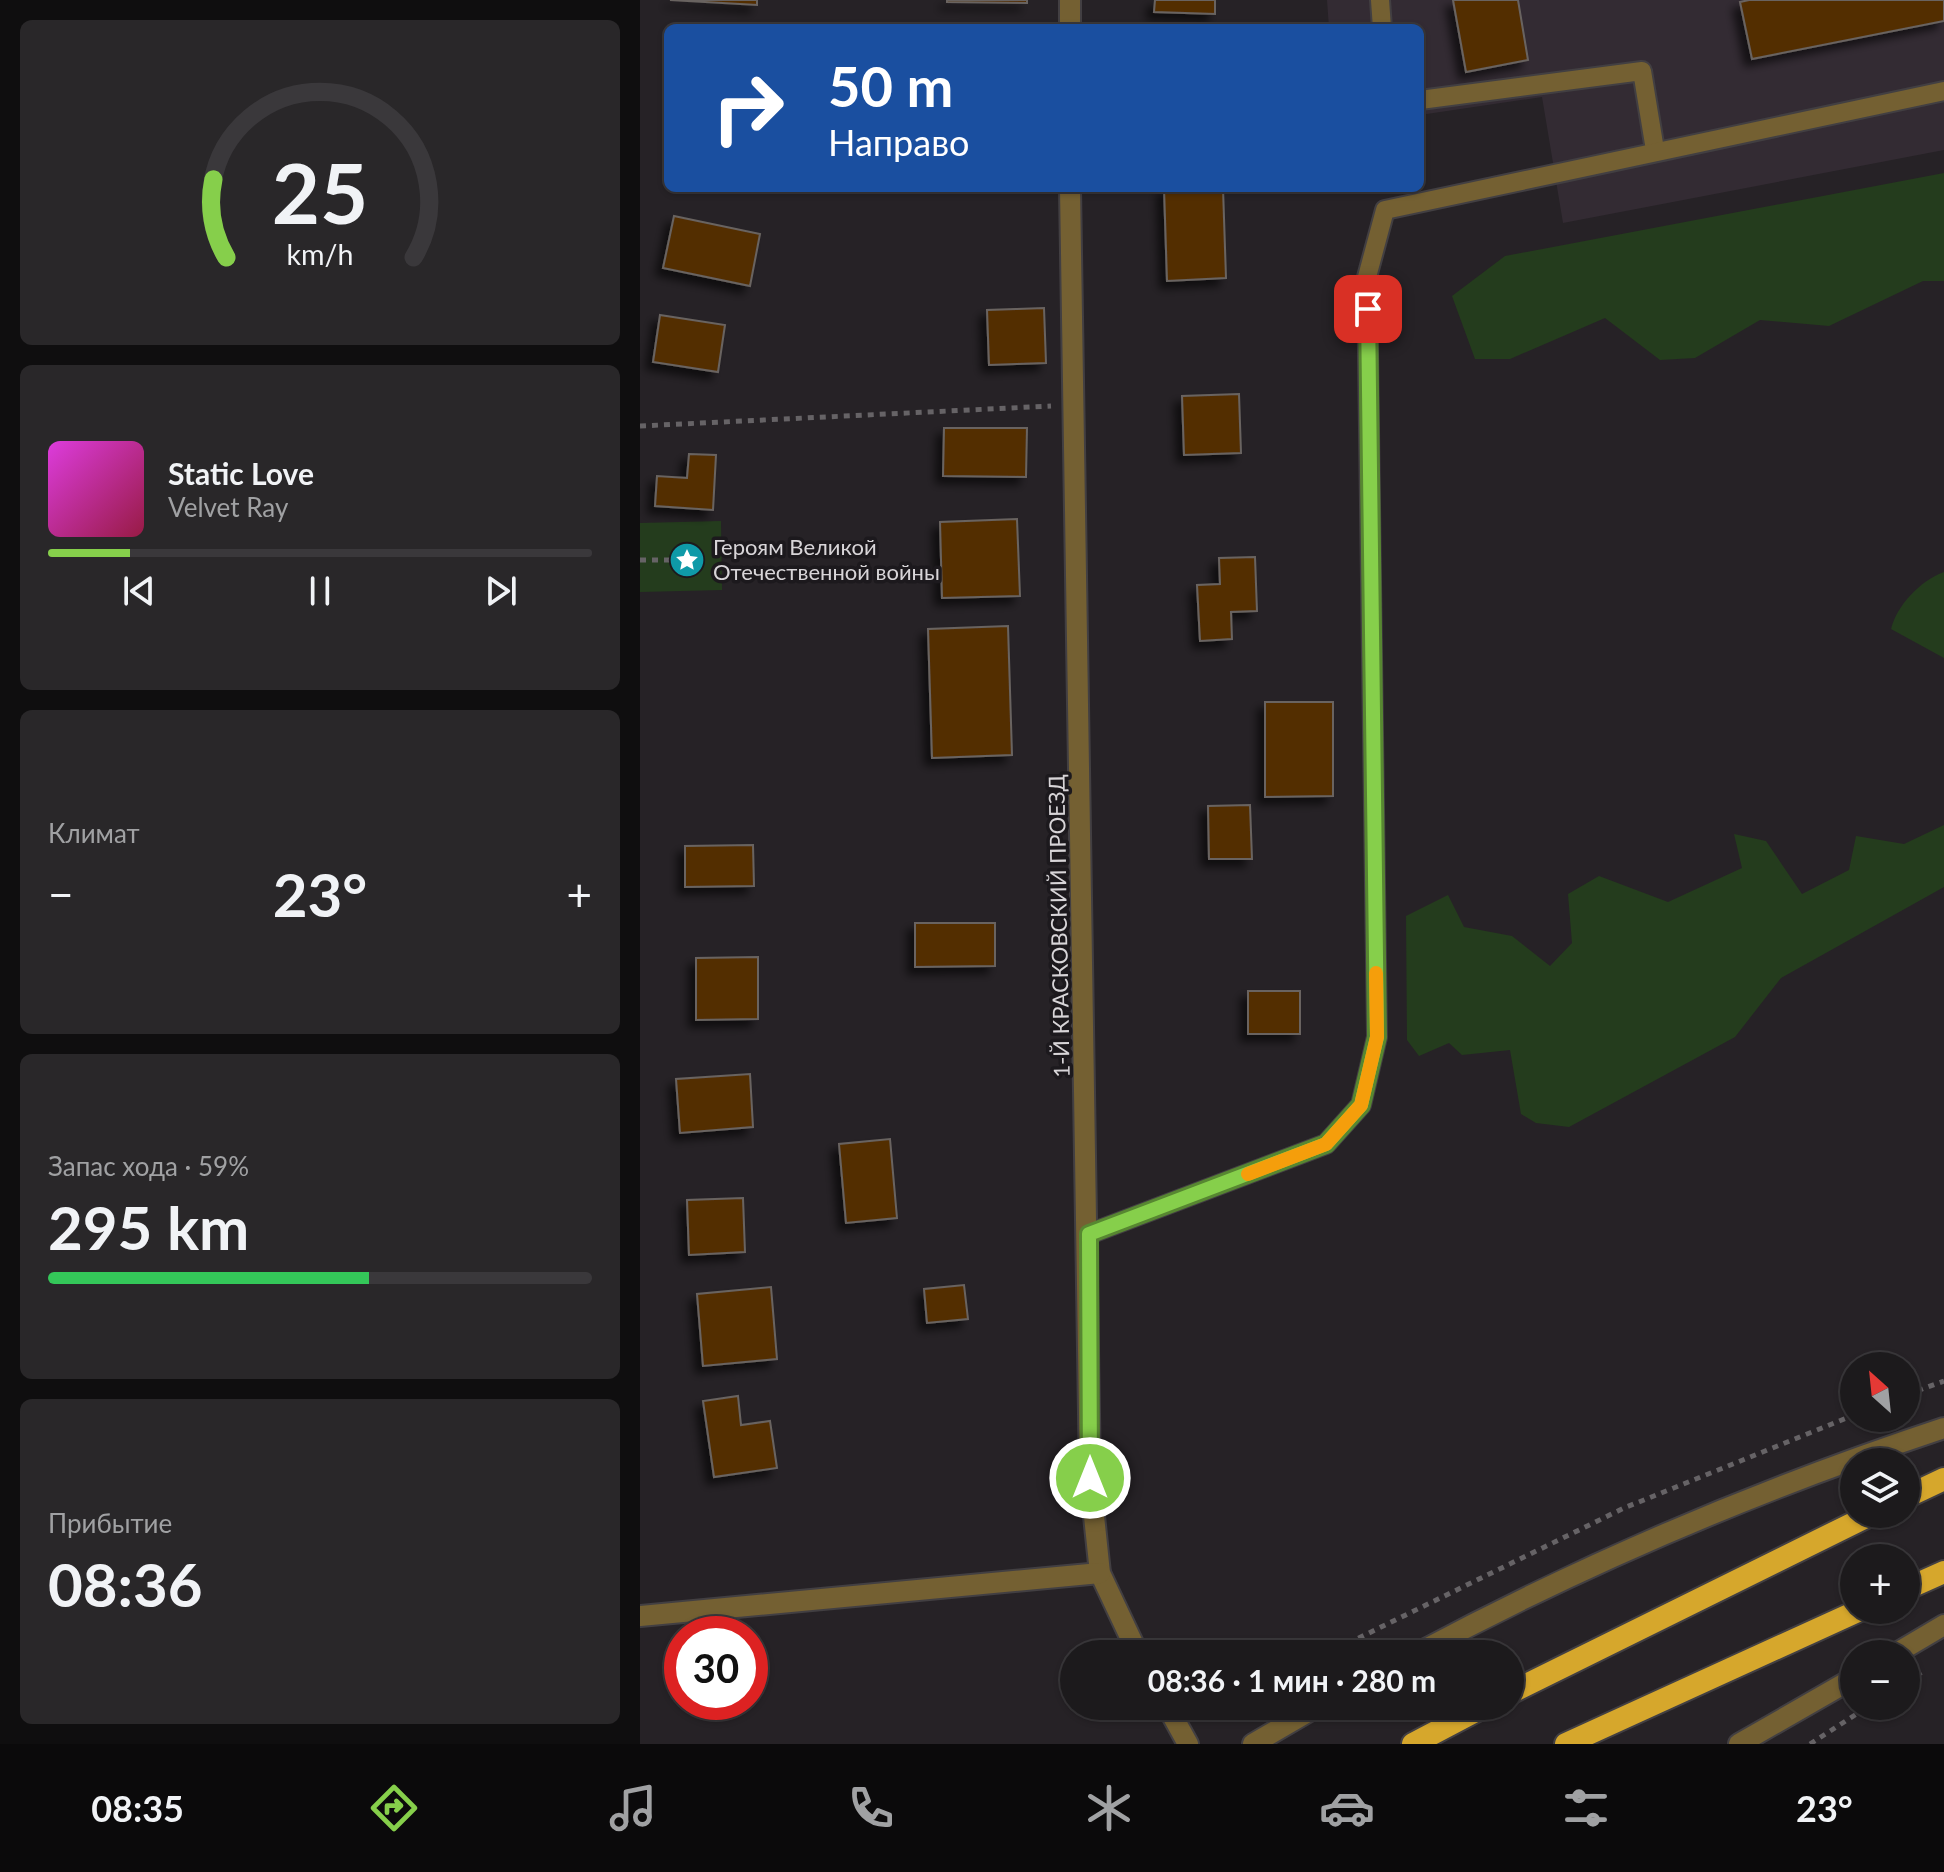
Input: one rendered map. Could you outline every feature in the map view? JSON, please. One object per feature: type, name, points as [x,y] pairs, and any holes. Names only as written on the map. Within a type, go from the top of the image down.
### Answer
[{"type":"highway","points":[[1920,1490],[1944,1479]]},
{"type":"highway","points":[[1524,1686],[1844,1528]]},
{"type":"highway","points":[[1920,1583],[1944,1572]]},
{"type":"highway","points":[[1566,1744],[1840,1619]]},
{"type":"highway","points":[[1413,1744],[1458,1720]]},
{"type":"street","points":[[1070,0],[1070,24]]},
{"type":"street","name":"1-Й КРАСКОВСКИЙ ПРОЕЗД","points":[[1070,192],[1089,1234],[1090,1478],[1100,1573],[1131,1640]]},
{"type":"street","points":[[1442,1640],[1682,1527],[1944,1428]]},
{"type":"street","points":[[640,1616],[1100,1573]]},
{"type":"street","points":[[1919,1640],[1944,1625]]},
{"type":"street","points":[[1739,1744],[1840,1686]]},
{"type":"street","points":[[1175,1720],[1188,1744]]},
{"type":"street","points":[[1253,1744],[1294,1720]]},
{"type":"lane","points":[[1380,0],[1382,24]]},
{"type":"lane","points":[[1424,99],[1642,71],[1655,150]]},
{"type":"lane","points":[[1089,1234],[1326,1144],[1361,1105],[1377,1037],[1367,277],[1385,210],[1556,175],[1655,150],[1944,91]]},
{"type":"path","points":[[640,426],[1072,405]]},
{"type":"path","points":[[640,560],[687,560]]},
{"type":"path","points":[[1920,1390],[1944,1381]]},
{"type":"path","points":[[1355,1640],[1624,1508],[1840,1421]]},
{"type":"path","points":[[1810,1744],[1847,1720]]},
{"type":"shaded area","points":[[1327,0],[1944,0],[1944,150],[1563,223],[1542,97],[1424,114],[1424,24],[1329,24]]},
{"type":"green space","points":[[1944,173],[1944,281],[1923,281],[1829,326],[1760,320],[1695,358],[1660,360],[1605,318],[1510,359],[1475,359],[1452,296],[1505,256]]},
{"type":"green space","points":[[721,521],[722,590],[640,592],[640,523]]},
{"type":"green space","points":[[1944,572],[1944,658],[1891,629],[1898,611],[1911,595],[1926,581]]},
{"type":"green space","points":[[1944,825],[1944,887],[1781,978],[1735,1037],[1569,1127],[1536,1123],[1521,1114],[1510,1050],[1462,1055],[1449,1043],[1419,1056],[1407,1040],[1406,916],[1448,895],[1464,927],[1512,936],[1550,966],[1572,943],[1568,894],[1599,876],[1668,902],[1742,868],[1734,834],[1766,841],[1802,894],[1849,870],[1856,836],[1904,844]]},
{"type":"building","points":[[670,0],[757,0],[757,5]]},
{"type":"building","points":[[1027,0],[1027,3],[947,2]]},
{"type":"building","points":[[1155,0],[1215,0],[1215,14],[1154,12]]},
{"type":"building","points":[[1453,0],[1518,0],[1528,60],[1466,72]]},
{"type":"building","points":[[1944,0],[1944,21],[1752,59],[1740,2]]},
{"type":"building","points":[[1164,192],[1223,192],[1226,278],[1167,281]]},
{"type":"building","points":[[674,216],[760,234],[750,286],[663,268]]},
{"type":"building","points":[[1044,308],[1046,363],[989,365],[987,310]]},
{"type":"building","points":[[660,315],[725,325],[718,372],[653,362]]},
{"type":"building","points":[[1239,394],[1241,453],[1184,455],[1182,396]]},
{"type":"building","points":[[944,428],[1027,428],[1026,477],[943,476]]},
{"type":"building","points":[[689,454],[716,455],[713,510],[655,506],[657,476],[687,478]]},
{"type":"building","points":[[1017,519],[1020,596],[942,598],[940,522]]},
{"type":"building","points":[[1255,557],[1257,611],[1231,612],[1232,639],[1200,641],[1197,585],[1220,584],[1219,558]]},
{"type":"building","points":[[1008,626],[1012,755],[932,758],[928,629]]},
{"type":"building","points":[[1265,702],[1333,702],[1333,796],[1265,797]]},
{"type":"building","points":[[1250,805],[1252,859],[1209,859],[1208,806]]},
{"type":"building","points":[[753,845],[754,886],[685,887],[685,846]]},
{"type":"building","points":[[915,923],[995,923],[995,966],[915,967]]},
{"type":"building","points":[[758,957],[758,1019],[696,1020],[696,958]]},
{"type":"building","points":[[1248,991],[1300,991],[1300,1034],[1248,1034]]},
{"type":"building","points":[[750,1074],[753,1127],[680,1133],[676,1079]]},
{"type":"building","points":[[890,1139],[897,1218],[846,1223],[839,1144]]},
{"type":"building","points":[[743,1198],[745,1252],[689,1255],[687,1200]]},
{"type":"building","points":[[964,1285],[968,1319],[927,1323],[924,1289]]},
{"type":"building","points":[[771,1287],[777,1359],[703,1366],[697,1294]]},
{"type":"building","points":[[738,1396],[741,1425],[770,1421],[777,1468],[714,1477],[703,1401]]},
{"type":"slow traffic","points":[[1248,1174],[1326,1144],[1361,1105],[1377,1037],[1376,973]]},
{"type":"place","name":"Героям Великой Отечественной войны","points":[[687,560]]},
{"type":"route","points":[[1090,1478],[1089,1234],[1326,1144],[1361,1105],[1377,1037],[1368,309]]}]
